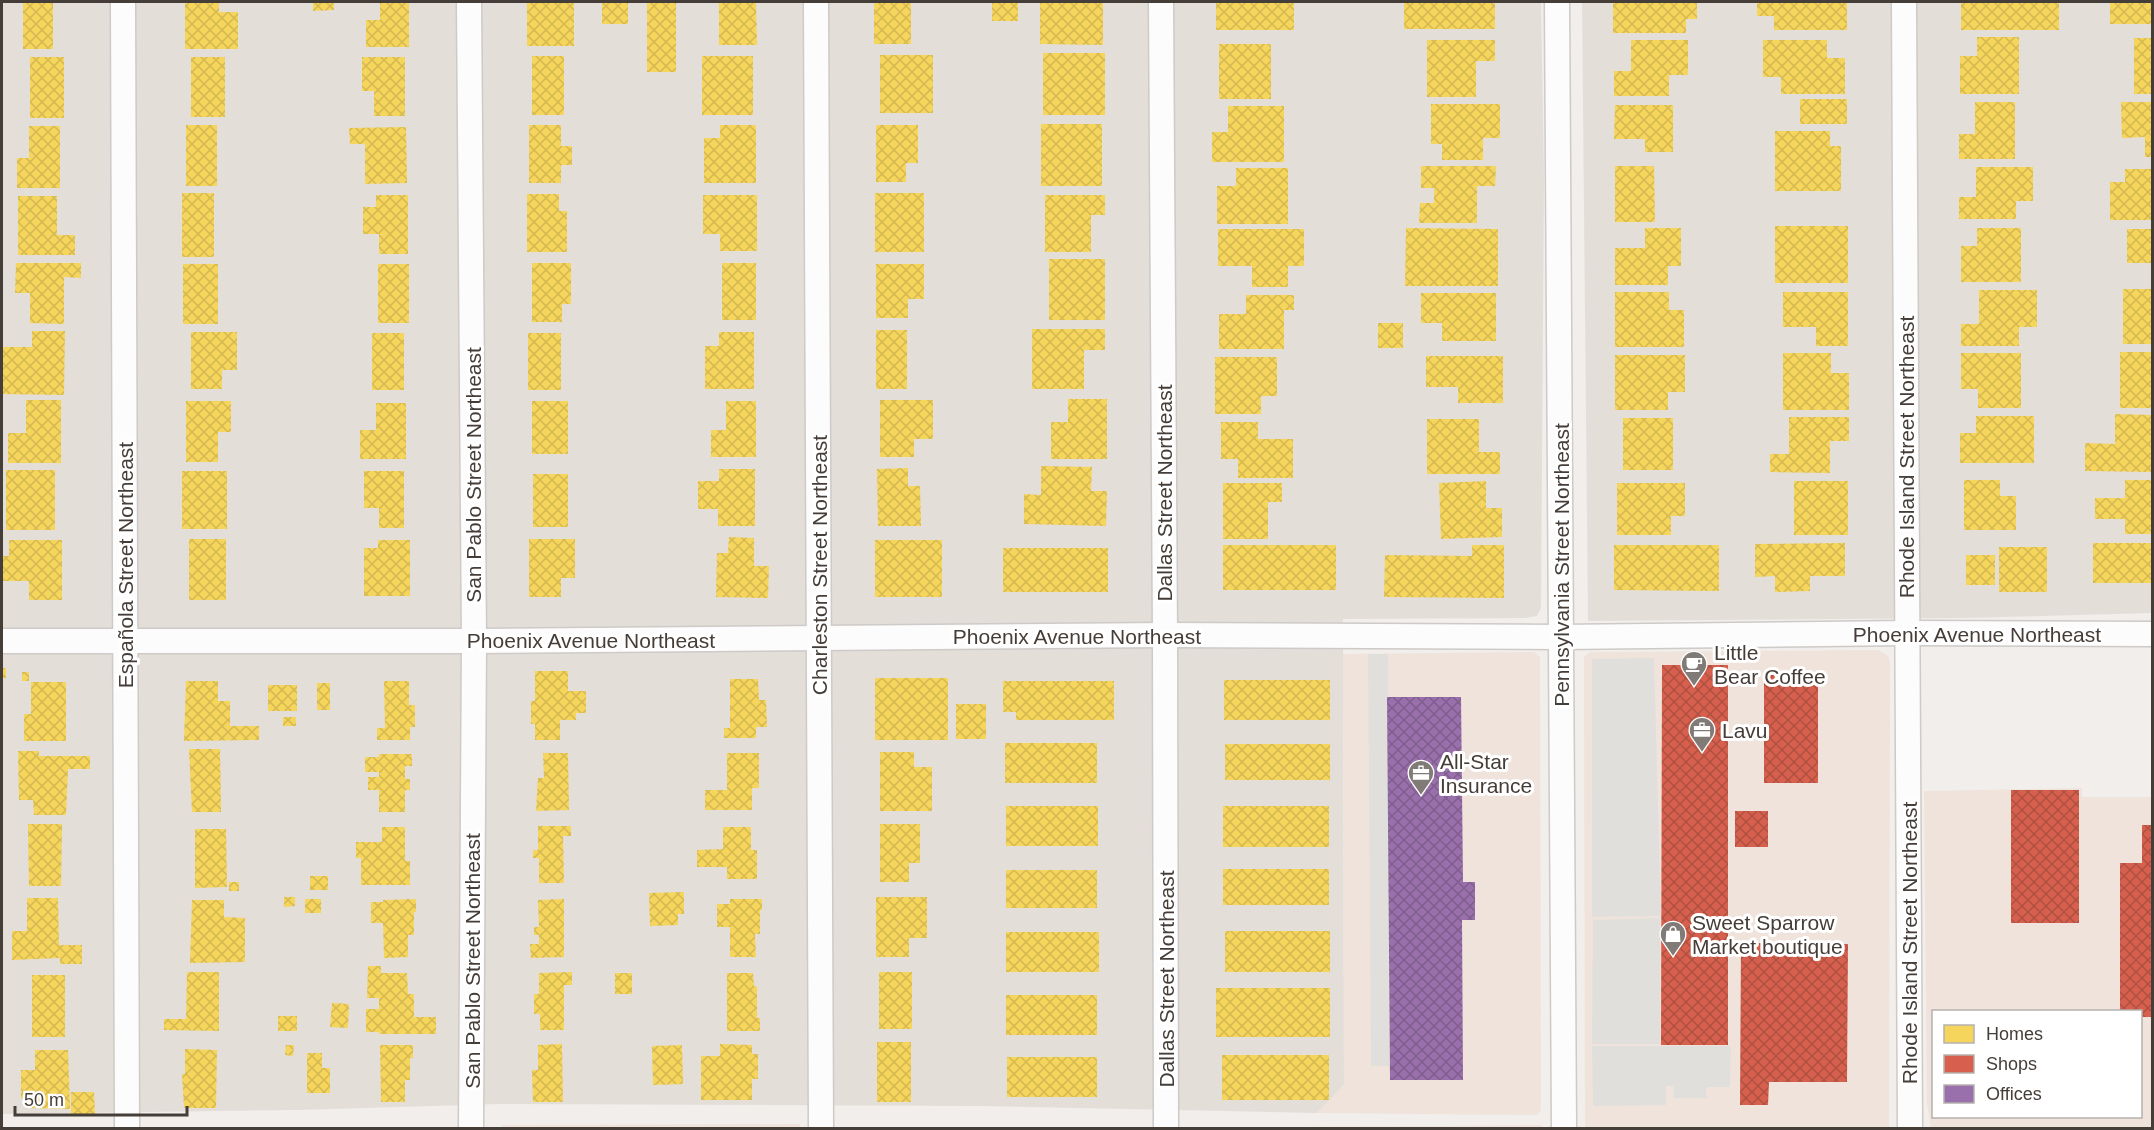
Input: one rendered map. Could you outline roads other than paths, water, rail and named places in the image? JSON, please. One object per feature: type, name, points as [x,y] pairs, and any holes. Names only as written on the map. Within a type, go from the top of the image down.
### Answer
[{"type":"street","name":"Española Street Northeast","points":[[123,2],[127,1128]]},
{"type":"street","name":"San Pablo Street Northeast","points":[[469,2],[474,641],[471,1128]]},
{"type":"street","name":"Charleston Street Northeast","points":[[816,2],[821,1128]]},
{"type":"street","name":"Dallas Street Northeast","points":[[1161,2],[1166,635],[1166,1128]]},
{"type":"street","name":"Pennsylvania Street Northeast","points":[[1557,2],[1564,1128]]},
{"type":"street","name":"Rhode Island Street Northeast","points":[[1904,2],[1910,1128]]},
{"type":"street","name":"Phoenix Avenue Northeast","points":[[2,641],[474,641],[1166,635],[1561,637],[1907,633],[2152,634]]},
{"type":"place","name":"Little Bear Coffee","points":[[1694,687]]},
{"type":"place","name":"Lavu","points":[[1702,753]]},
{"type":"place","name":"All-Star Insurance","points":[[1421,796]]},
{"type":"place","name":"Sweet Sparrow Market boutique","points":[[1673,957]]}]
